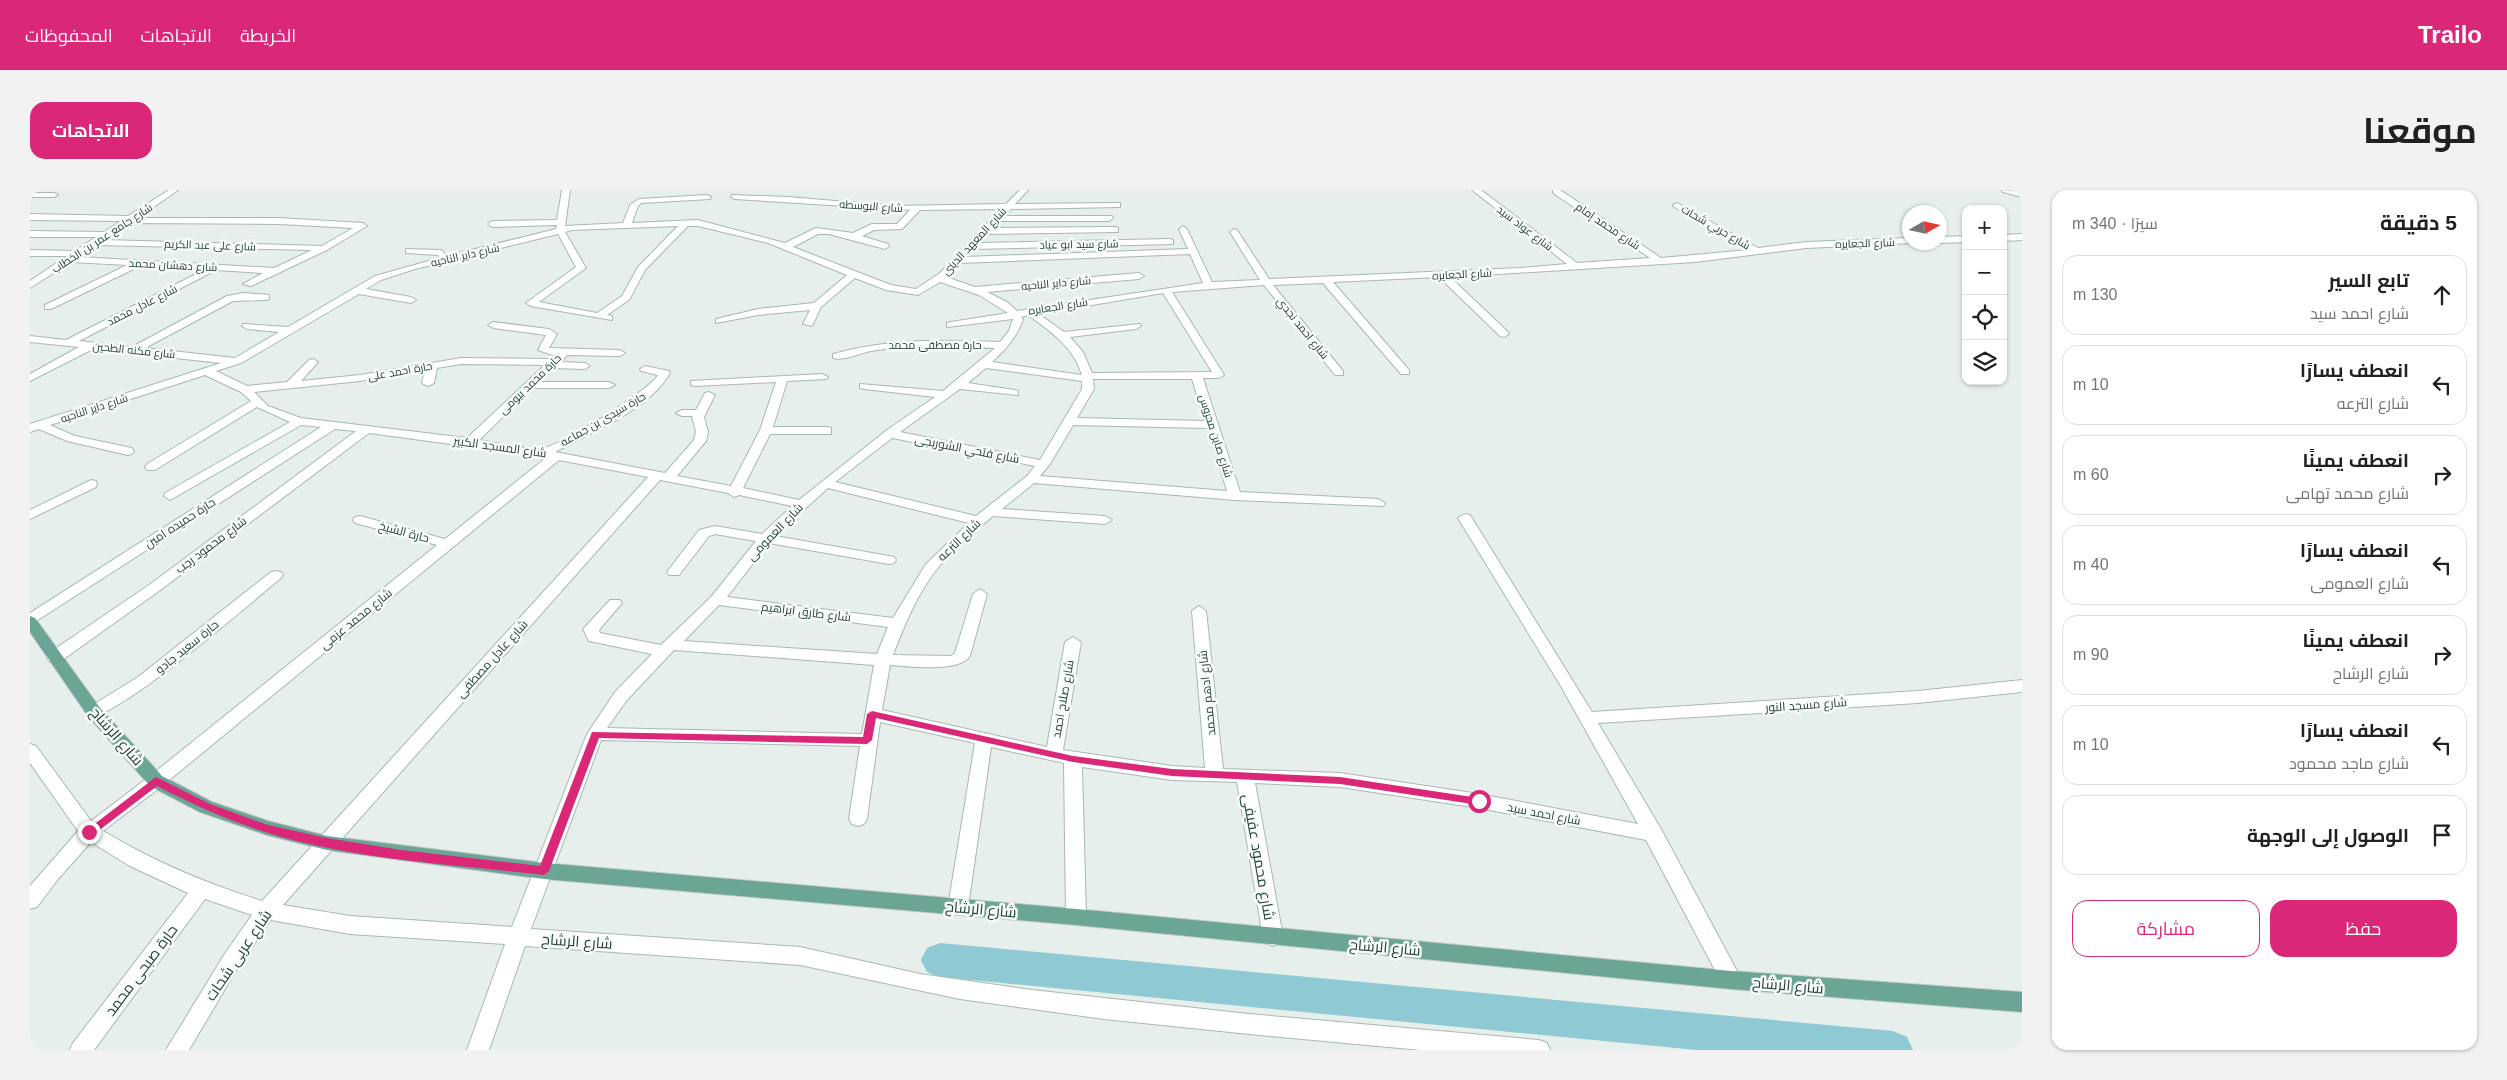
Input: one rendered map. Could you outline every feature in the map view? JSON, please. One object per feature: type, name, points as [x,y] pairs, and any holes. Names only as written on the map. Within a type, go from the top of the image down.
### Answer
[{"type":"main road","name":"شارع الرشاح","points":[[30,621],[94,712],[156,781],[215,810],[267,828],[327,842],[401,854],[544,871],[1076,917],[1731,980],[2022,1002]]},
{"type":"street","name":"شارع جامع عمر بن الخطاب","points":[[32,282],[74,257],[174,190]]},
{"type":"street","points":[[566,190],[560,226],[581,268],[531,303],[604,317],[626,298],[641,270],[687,222]]},
{"type":"street","points":[[788,199],[792,190]]},
{"type":"street","name":"شارع المعهد الدينى","points":[[921,291],[938,278],[1024,190]]},
{"type":"street","name":"شارع عواد سيد","points":[[1476,190],[1574,265]]},
{"type":"street","points":[[2006,190],[2022,195]]},
{"type":"street","name":"شارع محمد إمام","points":[[1556,191],[1660,261]]},
{"type":"street","points":[[30,195],[54,195]]},
{"type":"street","points":[[627,224],[634,205],[639,201],[707,197]]},
{"type":"street","name":"شارع البوسطه","points":[[735,197],[788,199],[877,208],[1117,205]]},
{"type":"street","name":"شارع حربي شحات","points":[[1677,205],[1755,250]]},
{"type":"street","points":[[854,236],[872,227],[902,226],[917,208]]},
{"type":"street","points":[[30,217],[359,224],[363,226],[324,248],[248,284]]},
{"type":"street","points":[[994,219],[1109,218]]},
{"type":"street","name":"شارع داير الناحيه","points":[[35,427],[237,361],[292,330],[355,290],[392,273],[560,226],[687,222],[708,225],[785,247],[889,288],[910,292],[921,291]]},
{"type":"street","points":[[492,224],[560,226]]},
{"type":"street","points":[[984,230],[1115,230]]},
{"type":"street","points":[[1183,230],[1209,285]]},
{"type":"street","points":[[785,247],[816,231],[829,231],[854,236],[885,246]]},
{"type":"street","name":"شارع احمد نجدي","points":[[1234,232],[1266,282],[1339,373]]},
{"type":"street","points":[[30,234],[107,235]]},
{"type":"street","points":[[2007,238],[2022,237]]},
{"type":"street","points":[[1947,240],[1962,239]]},
{"type":"street","name":"شارع سيد ابو عياد","points":[[970,246],[1189,241]]},
{"type":"street","name":"شارع الجعايره","points":[[951,325],[1021,312],[1209,285],[1442,275],[1574,265],[1695,259],[1806,245],[1902,241]]},
{"type":"street","name":"شارع على عبد الكريم","points":[[97,242],[324,248]]},
{"type":"street","points":[[409,251],[441,253],[444,260]]},
{"type":"street","points":[[956,260],[1193,251]]},
{"type":"street","name":"شارع دهشان محمد","points":[[30,252],[140,263],[276,271]]},
{"type":"street","points":[[48,307],[140,263]]},
{"type":"street","name":"شارع عادل محمد","points":[[69,342],[215,267]]},
{"type":"street","points":[[808,324],[817,306],[852,275]]},
{"type":"street","points":[[1442,275],[1504,334]]},
{"type":"street","name":"شارع داير الناحيه","points":[[973,291],[1139,276]]},
{"type":"street","points":[[938,278],[1021,312],[1062,335],[1078,350],[1089,377]]},
{"type":"street","points":[[1326,280],[1405,372]]},
{"type":"street","points":[[355,290],[411,300]]},
{"type":"street","points":[[982,364],[1089,377],[1219,375],[1166,290]]},
{"type":"street","points":[[134,350],[230,298],[244,296],[266,297]]},
{"type":"street","points":[[720,321],[765,311],[817,306]]},
{"type":"street","name":"شارع العمومى","points":[[478,1050],[518,937],[595,734],[609,709],[716,600],[766,539],[802,504],[891,434],[946,395],[982,364],[1004,344],[1018,325],[1021,312]]},
{"type":"street","name":"حارة محمد بيومى","points":[[469,443],[562,355],[562,352],[543,350],[552,334],[549,332],[493,325]]},
{"type":"street","points":[[248,326],[292,330]]},
{"type":"street","points":[[1062,335],[1136,326]]},
{"type":"street","name":"شارع مكنه الطحين","points":[[30,339],[237,361]]},
{"type":"street","name":"حارة مصطفى محمد","points":[[837,356],[861,349],[901,344],[1004,344]]},
{"type":"street","points":[[30,378],[92,345]]},
{"type":"street","points":[[445,363],[460,350]]},
{"type":"street","points":[[562,352],[620,353]]},
{"type":"street","name":"حارة احمد على","points":[[245,390],[290,386],[445,363],[481,360],[585,366]]},
{"type":"street","points":[[290,386],[313,362]]},
{"type":"street","points":[[428,383],[432,366]]},
{"type":"street","name":"حارة سيدى بن جماعه","points":[[550,454],[652,391],[665,373],[645,369]]},
{"type":"street","name":"شارع المسجد الكبير","points":[[208,372],[245,390],[256,402],[280,416],[299,421],[550,454],[662,478],[802,504]]},
{"type":"street","name":"شارع صاين محروس","points":[[1197,376],[1235,496]]},
{"type":"street","points":[[695,383],[822,377]]},
{"type":"street","name":"شارع الترعه","points":[[858,819],[867,740],[872,714],[884,660],[896,623],[931,567],[984,516],[1031,479],[1044,464],[1088,389],[1089,377]]},
{"type":"street","points":[[734,492],[766,430],[782,382],[778,378]]},
{"type":"street","points":[[530,385],[609,385]]},
{"type":"street","points":[[957,385],[1014,393]]},
{"type":"street","points":[[864,386],[946,395]]},
{"type":"street","points":[[682,413],[700,413],[709,396]]},
{"type":"street","points":[[151,467],[256,402]]},
{"type":"street","name":"شارع عادل مصطفى","points":[[327,842],[662,478],[700,441],[702,432],[698,421],[700,413]]},
{"type":"street","points":[[170,496],[299,421]]},
{"type":"street","points":[[1070,421],[1213,425]]},
{"type":"street","name":"حارة حميده امين","points":[[30,621],[330,426]]},
{"type":"street","points":[[35,427],[128,451]]},
{"type":"street","name":"شارع محمود رجب","points":[[55,657],[154,588],[365,430]]},
{"type":"street","points":[[766,430],[827,432]]},
{"type":"street","name":"شارع فتحي الشوربجى","points":[[891,434],[1044,464]]},
{"type":"street","name":"شارع محمد عزمى","points":[[30,901],[51,874],[89,832],[156,781],[449,544],[550,454]]},
{"type":"street","points":[[1031,479],[1235,496],[1378,503]]},
{"type":"street","points":[[30,515],[91,484]]},
{"type":"street","points":[[826,484],[984,516],[1104,520]]},
{"type":"street","points":[[1465,518],[1523,607],[1589,718],[1654,834],[1731,980]]},
{"type":"street","name":"حارة الشيخ","points":[[360,520],[449,544]]},
{"type":"street","points":[[674,572],[707,531],[714,530],[890,560]]},
{"type":"street","name":"حارة سعيد جادو","points":[[94,712],[144,681],[276,575]]},
{"type":"street","points":[[615,603],[591,629],[594,637],[667,648],[949,662],[962,656],[980,594]]},
{"type":"street","name":"شارع طارق ابراهيم","points":[[716,600],[896,623]]},
{"type":"street","name":"شارع ادهم محمد","points":[[1199,611],[1215,776]]},
{"type":"street","name":"شارع صلاح احمد","points":[[1054,755],[1072,642]]},
{"type":"street","name":"شارع مسجد النور","points":[[1589,718],[1918,697],[2022,686]]},
{"type":"street","name":"شارع احمد سيد","points":[[872,714],[1073,759],[1172,773],[1340,780],[1479,801],[1654,834]]},
{"type":"street","points":[[595,734],[867,740]]},
{"type":"street","points":[[958,907],[984,739]]},
{"type":"street","name":"شارع الرشاح","points":[[30,750],[89,832],[137,861],[201,890],[266,911],[350,925],[800,956],[872,973],[988,993],[1203,1020],[1539,1050]]},
{"type":"street","points":[[1073,759],[1076,917]]},
{"type":"street","name":"شارع محمود عفيفى","points":[[1245,777],[1273,937]]},
{"type":"street","name":"شارع عربى شحات","points":[[177,1050],[231,961],[266,911],[327,842]]},
{"type":"street","name":"حارة صبحى محمد","points":[[81,1050],[201,890]]},
{"type":"waterway","points":[[940,960],[1893,1050]]},
{"type":"route","points":[[89,832],[156,781],[206,806],[267,828],[327,842],[401,854],[544,871],[595,734],[867,740],[872,714],[1073,759],[1172,773],[1340,780],[1479,801]]}]
